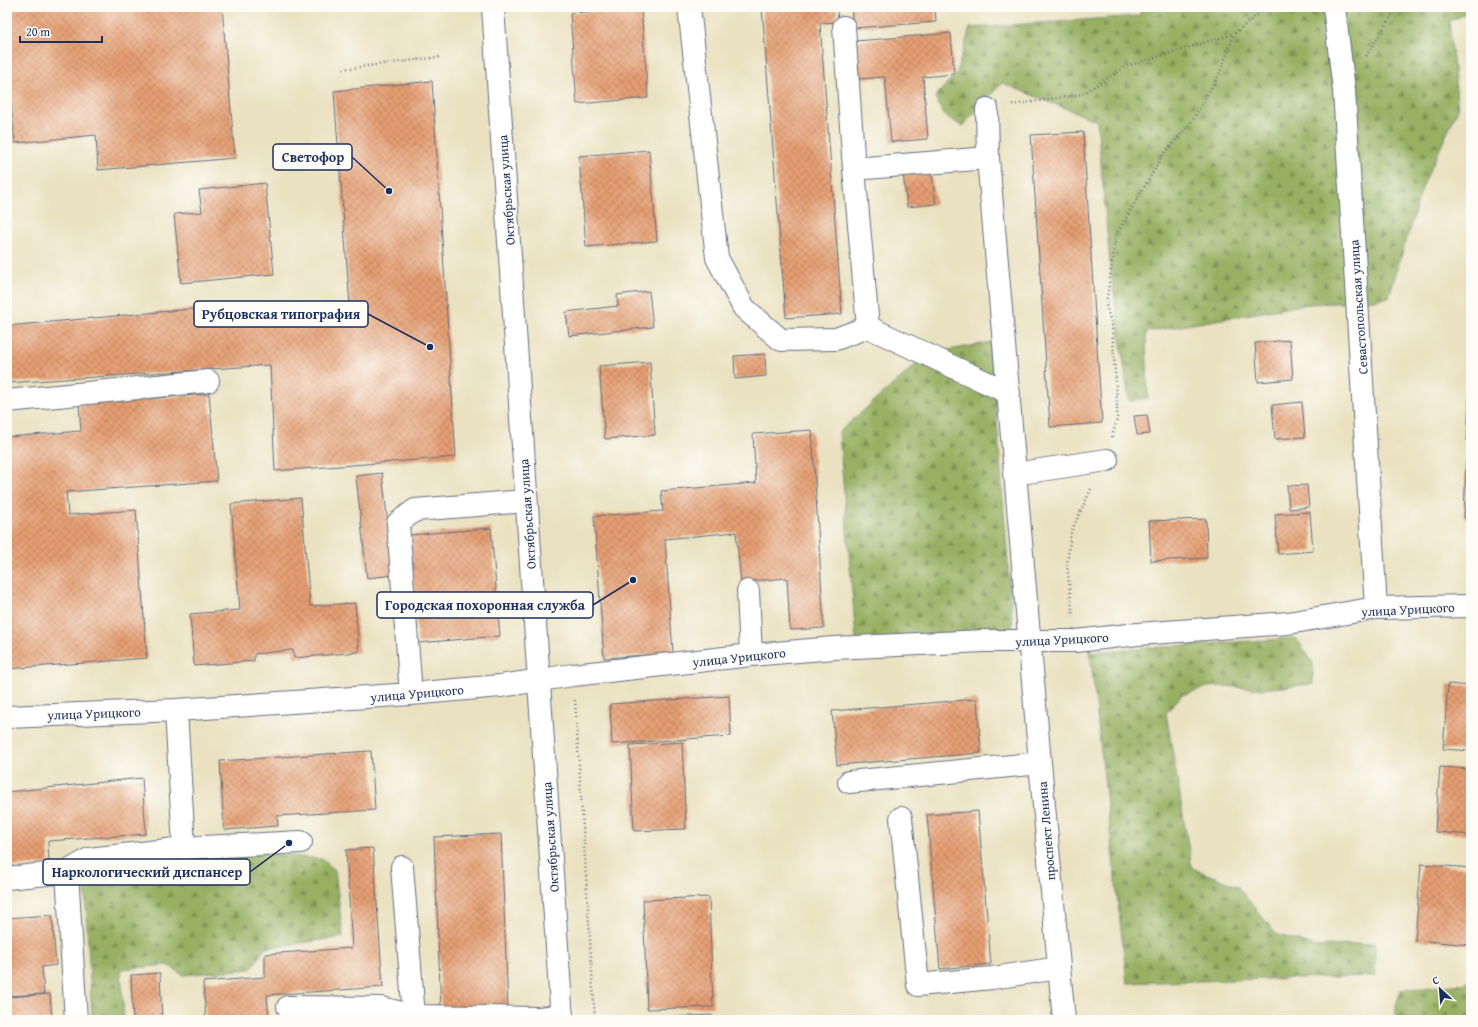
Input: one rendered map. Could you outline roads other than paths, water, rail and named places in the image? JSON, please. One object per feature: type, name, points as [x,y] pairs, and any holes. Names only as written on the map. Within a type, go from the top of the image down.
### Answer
[{"type":"street","name":"Октябрьская улица","points":[[494,7],[526,501],[562,1018]]},
{"type":"street","points":[[689,7],[716,258],[744,308],[780,340],[836,339],[868,327],[1009,393]]},
{"type":"street","name":"Севастопольская улица","points":[[1334,7],[1344,90],[1376,608]]},
{"type":"street","points":[[844,27],[854,169],[868,327]]},
{"type":"street","name":"проспект Ленина","points":[[987,109],[988,158],[1009,393],[1014,474],[1064,1020]]},
{"type":"street","points":[[854,169],[988,158]]},
{"type":"street","points":[[7,400],[208,381]]},
{"type":"street","points":[[1014,474],[1107,460]]},
{"type":"street","points":[[411,694],[398,523],[415,510],[526,501]]},
{"type":"street","points":[[748,591],[751,654]]},
{"type":"street","name":"улица Урицкого","points":[[7,717],[176,710],[411,694],[539,681],[573,675],[751,654],[842,648],[983,642],[1076,641],[1138,634],[1288,623],[1376,608],[1471,606]]},
{"type":"street","points":[[176,710],[184,848]]},
{"type":"street","points":[[849,782],[1040,763]]},
{"type":"street","points":[[901,818],[918,985],[992,978],[1059,968]]},
{"type":"street","points":[[7,878],[67,872],[89,859],[184,848],[302,842]]},
{"type":"street","points":[[402,867],[414,1016]]},
{"type":"street","points":[[67,872],[76,1020]]},
{"type":"street","points":[[288,1007],[381,1008],[414,1016],[562,1018]]},
{"type":"place","name":"Светофор","points":[[389,191]]},
{"type":"place","name":"Рубцовская типография","points":[[430,347]]},
{"type":"place","name":"Городская похоронная служба","points":[[633,580]]},
{"type":"place","name":"Наркологический диспансер","points":[[289,843]]}]
